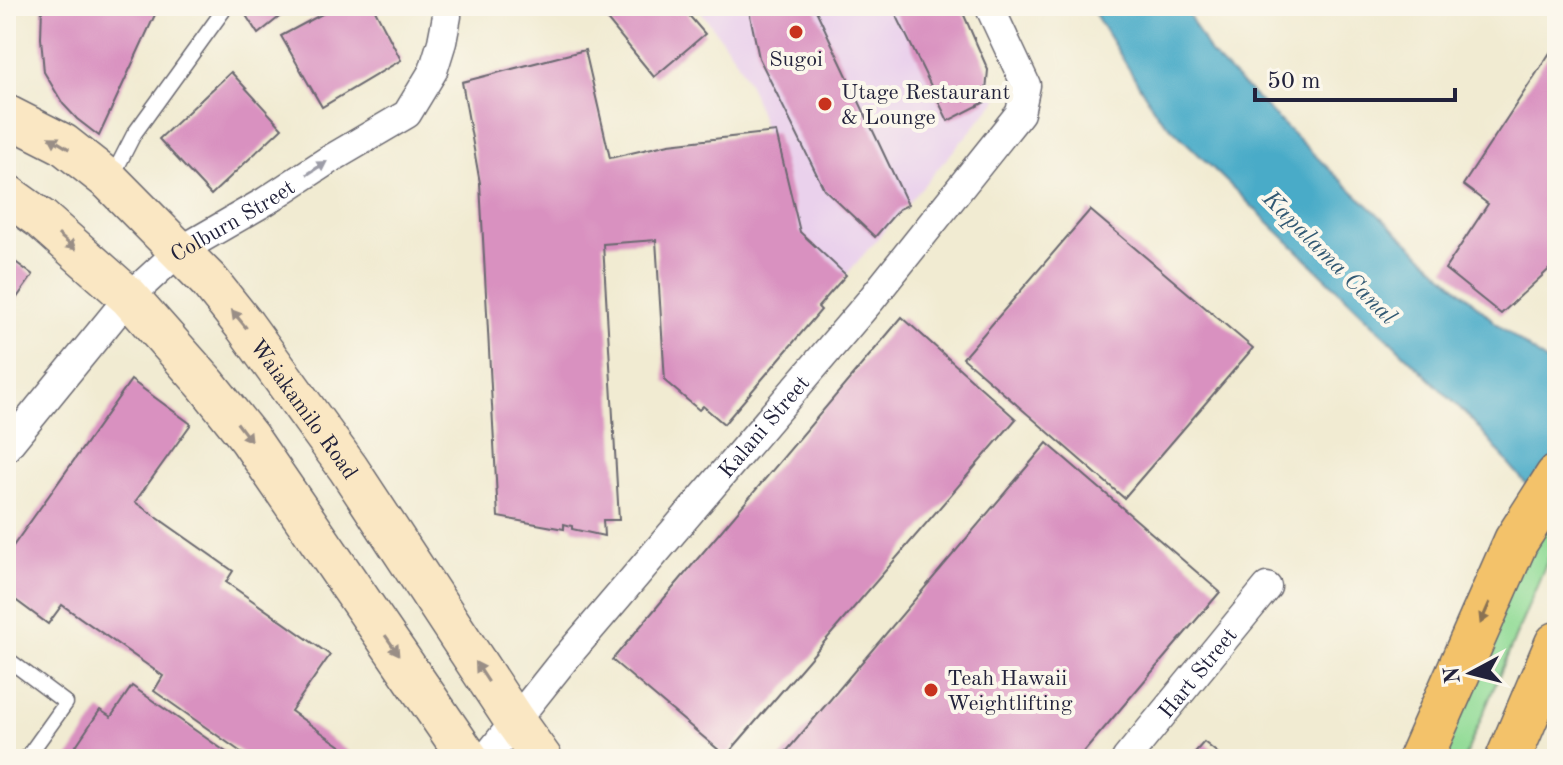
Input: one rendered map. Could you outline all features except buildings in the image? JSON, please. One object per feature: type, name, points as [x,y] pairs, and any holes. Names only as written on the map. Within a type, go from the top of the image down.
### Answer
[{"type":"main road","name":"Waiakamilo Road","points":[[6,115],[63,144],[110,181],[209,281],[339,455],[542,759]]},
{"type":"main road","points":[[6,194],[41,219],[129,297],[206,384],[249,438],[469,759]]},
{"type":"main road","points":[[1420,759],[1516,541],[1557,477]]},
{"type":"main road","points":[[1508,759],[1557,644]]},
{"type":"street","name":"Colburn Street","points":[[6,448],[129,297],[178,252],[407,114],[433,71],[447,16],[445,6]]},
{"type":"street","name":"Kalani Street","points":[[485,759],[514,720],[879,289],[1020,113],[1026,85],[989,6]]},
{"type":"street","name":"Hart Street","points":[[1126,759],[1267,587]]},
{"type":"lane","points":[[110,181],[134,134],[223,11]]},
{"type":"lane","points":[[6,658],[66,703],[26,759]]},
{"type":"shaded area","points":[[697,6],[955,6],[999,98],[846,275],[800,232],[776,133],[766,133],[752,91],[736,59]]},
{"type":"green space","points":[[1540,500],[1557,520],[1557,538],[1464,759],[1429,759]]},
{"type":"water","name":"Kapalama Canal","points":[[1090,6],[1184,6],[1210,53],[1331,171],[1497,324],[1557,370],[1557,520],[1469,417],[1157,114]]},
{"type":"place","name":"Sugoi","points":[[796,32]]},
{"type":"place","name":"Utage Restaurant & Lounge","points":[[825,104]]},
{"type":"place","name":"Teah Hawaii Weightlifting","points":[[931,690]]}]
